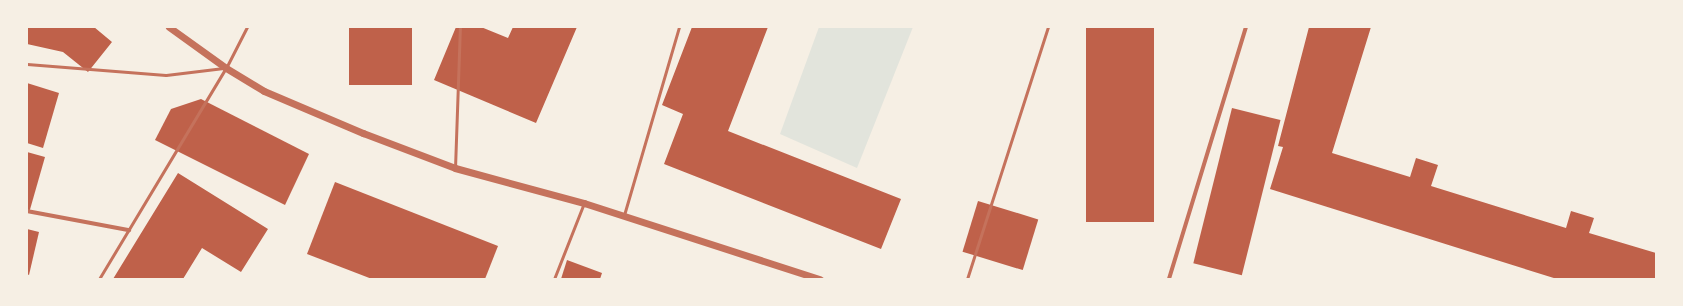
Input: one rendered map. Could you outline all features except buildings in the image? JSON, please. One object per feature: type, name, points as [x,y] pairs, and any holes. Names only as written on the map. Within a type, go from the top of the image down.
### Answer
[{"type":"street","points":[[169,27],[226,68],[271,94],[363,133],[455,168],[624,215],[820,279]]},
{"type":"street","points":[[1169,279],[1246,27]]},
{"type":"street","points":[[27,211],[129,230]]},
{"type":"lane","points":[[99,279],[226,68],[248,27]]},
{"type":"lane","points":[[455,168],[460,27]]},
{"type":"lane","points":[[624,215],[679,27]]},
{"type":"lane","points":[[967,279],[1048,27]]},
{"type":"lane","points":[[27,64],[166,75],[226,68]]},
{"type":"lane","points":[[554,279],[584,203]]},
{"type":"shaded area","points":[[819,27],[913,27],[857,168],[780,134]]}]
